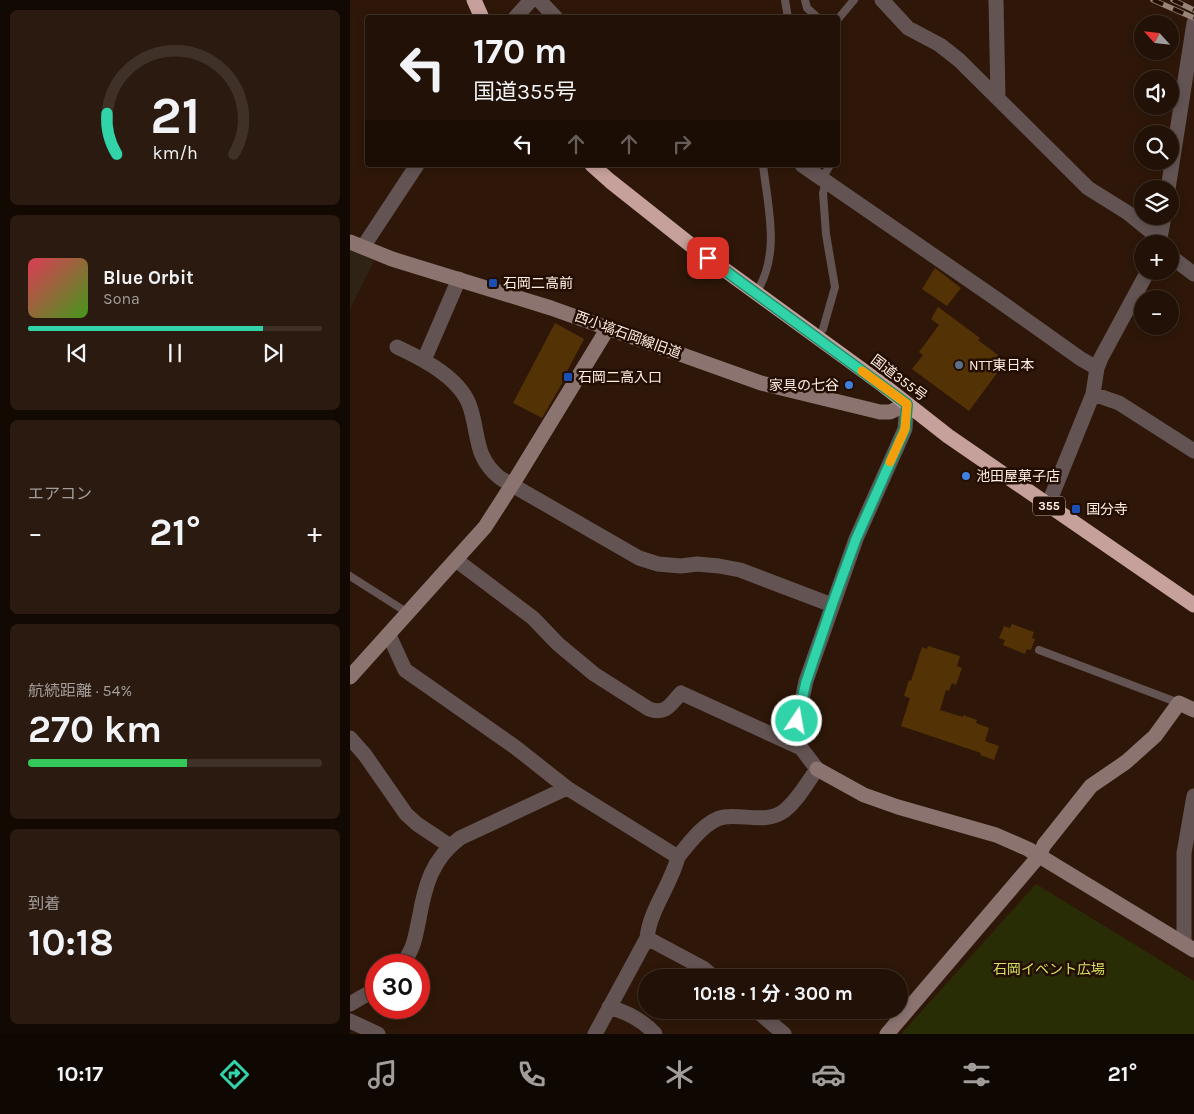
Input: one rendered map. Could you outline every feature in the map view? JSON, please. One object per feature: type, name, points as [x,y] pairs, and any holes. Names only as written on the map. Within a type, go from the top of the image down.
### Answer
[{"type":"highway","points":[[474,0],[481,15]]},
{"type":"highway","name":"国道355号","points":[[594,167],[650,214],[948,436],[1194,605]]},
{"type":"street","points":[[518,15],[531,0]]},
{"type":"street","points":[[539,0],[553,15]]},
{"type":"street","points":[[882,0],[908,28],[940,45],[959,60],[1088,188],[1128,213],[1153,235]]},
{"type":"street","points":[[996,0],[999,51],[998,98]]},
{"type":"street","points":[[1169,180],[1194,23]]},
{"type":"street","points":[[356,245],[415,167]]},
{"type":"street","points":[[806,167],[1081,359],[1097,368]]},
{"type":"street","name":"西小塙石岡線旧道","points":[[356,245],[392,259],[551,308],[761,383],[880,412],[890,412],[907,404]]},
{"type":"street","points":[[1179,263],[1194,274]]},
{"type":"street","points":[[424,360],[459,279]]},
{"type":"street","points":[[1048,505],[1093,394],[1097,368],[1143,280]]},
{"type":"street","points":[[350,677],[485,527],[608,328]]},
{"type":"street","points":[[397,347],[424,360],[450,380],[464,395],[471,409],[480,452],[486,464],[493,472],[512,485],[639,558],[658,564],[719,566],[740,570],[832,605]]},
{"type":"street","points":[[1093,394],[1118,403],[1194,451]]},
{"type":"street","points":[[907,404],[905,429],[856,539],[806,682],[795,732],[801,748],[817,769],[864,795],[898,807],[996,835],[1028,849],[1189,947]]},
{"type":"street","points":[[456,560],[533,618],[558,644],[594,674],[649,709],[658,712],[666,709],[681,693],[801,748]]},
{"type":"street","points":[[389,635],[405,670],[515,747],[567,788],[678,857]]},
{"type":"street","points":[[887,1034],[1039,856],[1044,845],[1091,786],[1126,762],[1155,736],[1179,703],[1194,710]]},
{"type":"street","points":[[350,738],[365,755],[406,814],[450,846]]},
{"type":"street","points":[[595,1034],[647,938],[650,921],[672,876],[678,857],[694,836],[723,817],[770,818],[784,812],[800,794],[817,769]]},
{"type":"street","points":[[409,954],[414,946],[429,876],[438,860],[450,846],[460,838],[567,788]]},
{"type":"street","points":[[1189,947],[1183,881],[1184,853],[1191,832],[1194,796]]},
{"type":"street","points":[[647,938],[704,969]]},
{"type":"street","points":[[350,1004],[365,995]]},
{"type":"street","points":[[609,1006],[640,1020],[655,1034]]},
{"type":"street","points":[[766,1019],[784,1034]]},
{"type":"street","points":[[350,1021],[378,1034]]},
{"type":"lane","points":[[785,0],[788,15]]},
{"type":"lane","points":[[805,0],[807,8],[815,15]]},
{"type":"lane","points":[[840,17],[854,0]]},
{"type":"lane","points":[[756,293],[766,272],[772,245],[762,167]]},
{"type":"lane","points":[[823,329],[835,287],[826,234],[823,193],[824,180],[829,167]]},
{"type":"lane","points":[[350,576],[408,613]]},
{"type":"lane","points":[[1039,650],[1179,703]]},
{"type":"shaded area","points":[[350,249],[374,261],[350,309]]},
{"type":"green space","name":"石岡イベント広場","points":[[1036,884],[1194,981],[1194,1034],[901,1034]]},
{"type":"building","points":[[935,268],[961,288],[947,306],[922,289]]},
{"type":"building","name":"NTT東日本","points":[[938,307],[980,338],[978,340],[1006,361],[969,411],[912,369],[923,355],[919,352],[939,325],[931,319]]},
{"type":"building","points":[[555,323],[584,339],[564,380],[542,418],[513,403]]},
{"type":"building","points":[[1012,624],[1034,632],[1032,638],[1035,639],[1031,650],[1027,649],[1025,654],[1003,645],[1005,640],[999,638],[1004,626],[1010,628]]},
{"type":"building","points":[[928,646],[960,656],[957,666],[962,668],[956,685],[952,683],[949,691],[946,690],[940,710],[977,720],[976,723],[989,728],[985,741],[999,746],[994,760],[980,755],[981,753],[901,726],[910,698],[904,696],[909,680],[911,681],[922,647],[927,649]]},
{"type":"railway","points":[[1153,0],[1194,18]]},
{"type":"railway","points":[[1173,0],[1194,10]]},
{"type":"slow traffic","points":[[862,371],[907,404],[905,429],[890,462]]},
{"type":"place","name":"石岡二高前","points":[[493,283]]},
{"type":"place","name":"NTT東日本","points":[[959,365]]},
{"type":"place","name":"石岡二高入口","points":[[568,377]]},
{"type":"place","name":"家具の七谷","points":[[849,385]]},
{"type":"place","name":"池田屋菓子店","points":[[966,476]]},
{"type":"place","name":"国分寺","points":[[1076,509]]},
{"type":"route","points":[[708,258],[907,404],[905,429],[856,539],[806,682],[797,721]]}]
